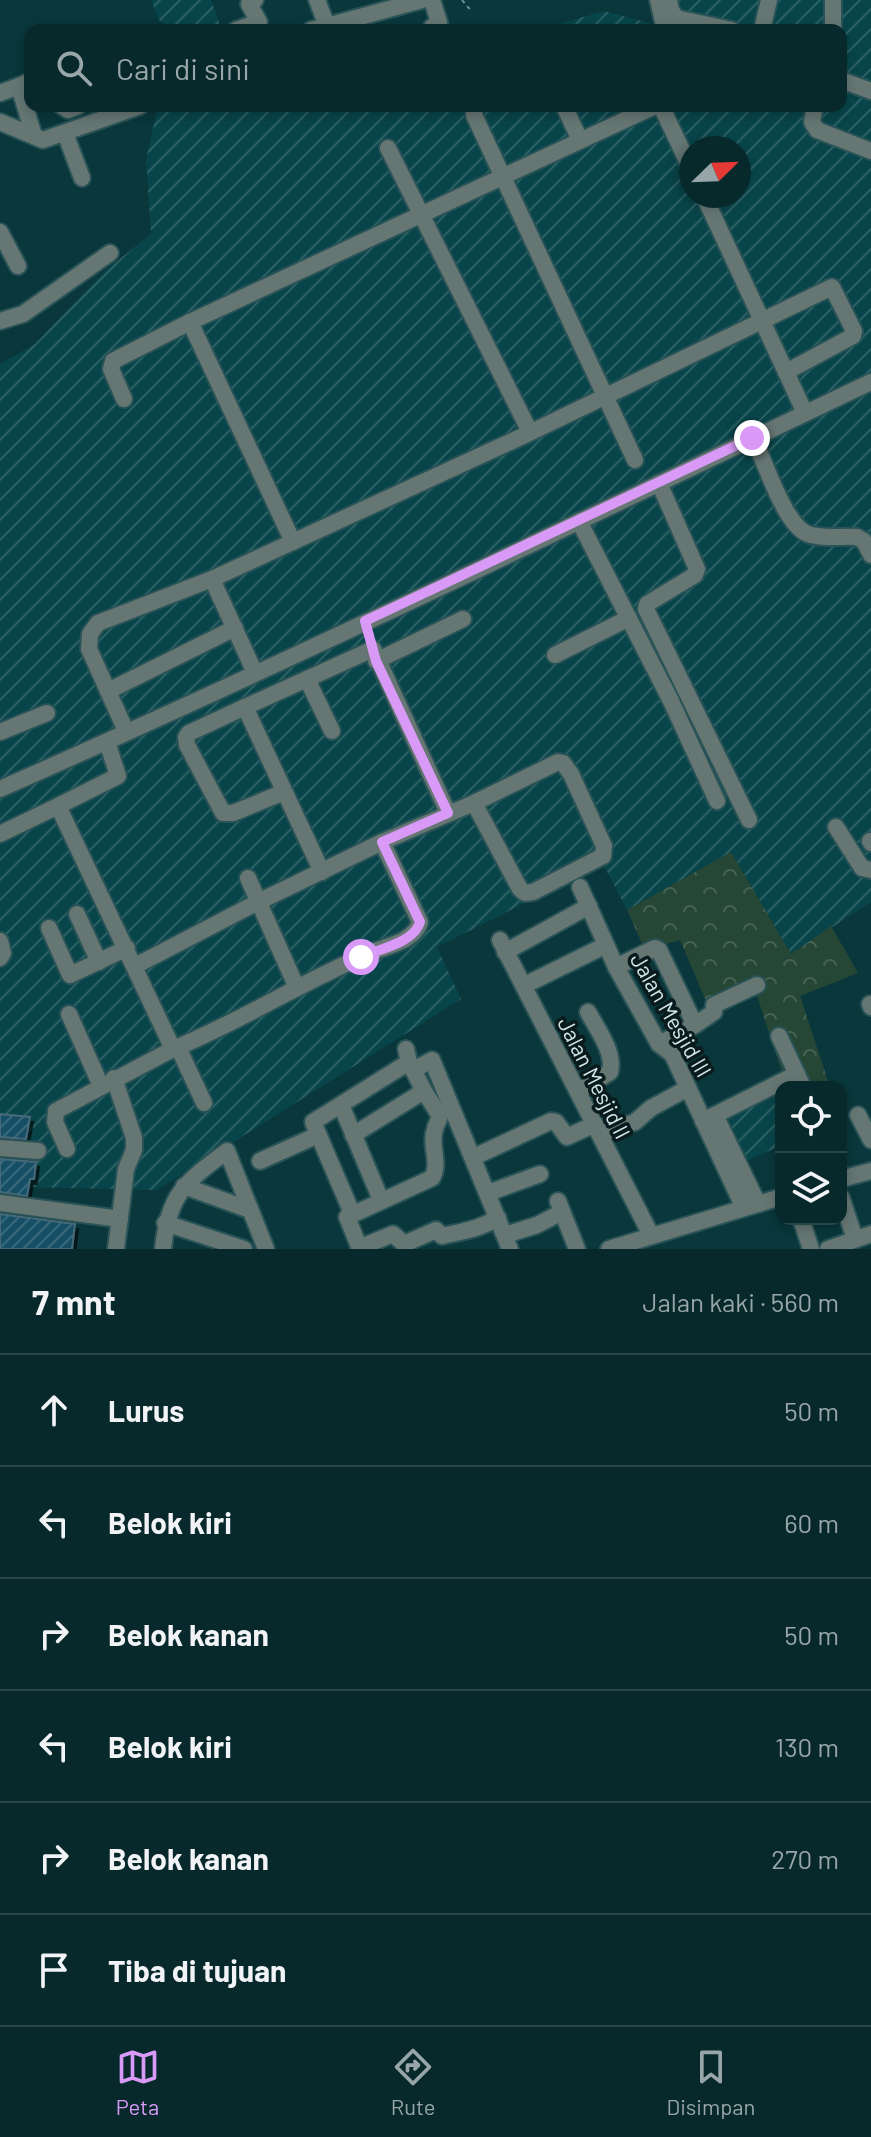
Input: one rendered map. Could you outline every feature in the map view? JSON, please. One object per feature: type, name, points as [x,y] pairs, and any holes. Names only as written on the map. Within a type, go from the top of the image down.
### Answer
[{"type":"street","points":[[253,24],[259,22],[249,4],[255,0]]},
{"type":"street","points":[[317,0],[319,24]]},
{"type":"street","points":[[331,24],[389,5],[422,0]]},
{"type":"street","points":[[432,0],[439,22],[436,24]]},
{"type":"street","points":[[658,0],[664,24]]},
{"type":"street","points":[[669,0],[676,18],[704,24]]},
{"type":"street","points":[[763,24],[769,0]]},
{"type":"street","points":[[833,0],[833,24]]},
{"type":"street","points":[[0,93],[24,78]]},
{"type":"street","points":[[847,82],[871,91]]},
{"type":"street","points":[[31,112],[34,136]]},
{"type":"street","points":[[567,112],[580,140]]},
{"type":"street","points":[[124,399],[111,369],[113,361],[190,322],[642,112]]},
{"type":"street","points":[[664,112],[679,144]]},
{"type":"street","points":[[813,112],[817,130],[871,151]]},
{"type":"street","points":[[0,122],[43,140],[65,133],[101,113]]},
{"type":"street","points":[[474,115],[635,460]]},
{"type":"street","points":[[65,133],[82,178]]},
{"type":"street","points":[[388,148],[530,432]]},
{"type":"street","points":[[710,208],[805,413]]},
{"type":"street","points":[[0,232],[18,266]]},
{"type":"street","points":[[0,321],[23,314],[110,253]]},
{"type":"street","points":[[126,731],[89,649],[93,628],[98,623],[212,579],[530,432],[827,288],[834,290],[854,331],[853,336],[786,372]]},
{"type":"street","points":[[190,322],[293,542]]},
{"type":"street","points":[[0,789],[255,673],[871,382]]},
{"type":"street","points":[[758,449],[790,518],[800,530],[810,535],[857,537],[864,541],[871,555]]},
{"type":"street","points":[[659,483],[697,569],[695,575],[647,604],[647,613],[749,820]]},
{"type":"street","points":[[579,521],[717,801]]},
{"type":"street","points":[[212,579],[255,673]]},
{"type":"street","points":[[555,655],[629,618]]},
{"type":"street","points":[[284,792],[233,813],[223,813],[187,745],[186,737],[307,679],[463,619]]},
{"type":"street","points":[[365,621],[374,655],[448,813]]},
{"type":"street","points":[[108,691],[235,628]]},
{"type":"street","points":[[307,679],[332,731]]},
{"type":"street","points":[[245,707],[322,872]]},
{"type":"street","points":[[0,732],[47,713]]},
{"type":"street","points":[[0,834],[118,776],[107,742]]},
{"type":"street","points":[[135,966],[382,842],[474,803],[543,768],[563,763],[604,846],[603,856],[533,892],[525,893],[474,803]]},
{"type":"street","points":[[58,806],[204,1103]]},
{"type":"street","points":[[836,827],[862,868],[871,870]]},
{"type":"street","points":[[67,1149],[55,1122],[56,1111],[175,1048],[400,941],[418,929],[418,915],[382,842]]},
{"type":"street","points":[[248,878],[297,988]]},
{"type":"street","name":"Jalan Mesjid III","points":[[580,887],[616,967],[659,1044],[672,1054],[688,1088],[709,1118],[751,1206]]},
{"type":"street","name":"Jalan Mesjid II","points":[[589,906],[503,946],[651,1235]]},
{"type":"street","points":[[77,914],[99,962]]},
{"type":"street","points":[[49,928],[70,975],[127,948]]},
{"type":"street","points":[[0,941],[3,953],[0,958]]},
{"type":"street","points":[[525,985],[606,945]]},
{"type":"street","points":[[616,967],[657,949],[695,1025]]},
{"type":"street","points":[[659,1044],[714,1012],[714,1005],[757,985]]},
{"type":"street","points":[[578,1092],[610,1072],[611,1068],[608,1051],[588,1012]]},
{"type":"street","points":[[69,1014],[108,1082],[134,1138],[134,1150],[126,1169],[116,1249]]},
{"type":"street","points":[[709,1118],[800,1080],[779,1036]]},
{"type":"street","points":[[349,1215],[425,1182],[436,1171],[434,1130],[440,1116],[409,1060]]},
{"type":"street","points":[[436,1230],[406,1244],[402,1244],[395,1234],[360,1249],[314,1120],[409,1060],[432,1060],[508,1242],[537,1225],[560,1206],[577,1249]]},
{"type":"street","points":[[474,1157],[551,1121],[556,1122],[567,1137],[635,1122],[651,1108],[688,1088]]},
{"type":"street","points":[[353,1135],[424,1091]]},
{"type":"street","points":[[341,1105],[381,1200]]},
{"type":"street","points":[[858,1115],[871,1140]]},
{"type":"street","points":[[260,1161],[318,1135]]},
{"type":"street","points":[[0,1148],[38,1151]]},
{"type":"street","points":[[163,1249],[165,1223],[174,1198],[227,1151],[266,1249]]},
{"type":"street","points":[[488,1193],[540,1174]]},
{"type":"street","points":[[847,1178],[870,1175]]},
{"type":"street","points":[[184,1186],[250,1210]]},
{"type":"street","points":[[609,1249],[775,1199]]},
{"type":"street","points":[[0,1203],[120,1219]]},
{"type":"street","points":[[828,1249],[863,1236],[847,1208]]},
{"type":"street","points":[[436,1230],[444,1236],[459,1234],[481,1228],[498,1218]]},
{"type":"street","points":[[165,1223],[244,1249]]},
{"type":"street","points":[[802,1225],[806,1247]]},
{"type":"street","points":[[436,1230],[442,1249]]},
{"type":"path","points":[[462,0],[472,12]]},
{"type":"shaded area","points":[[151,0],[211,0],[220,24],[165,24],[159,20]]},
{"type":"shaded area","points":[[659,0],[871,0],[871,902],[791,954],[731,852],[627,910],[603,864],[437,947],[461,999],[157,1190],[21,1187],[30,1125],[0,1121],[0,364],[35,344],[106,270],[151,234],[146,160],[157,112],[847,112],[847,24],[664,24]]},
{"type":"shaded area","points":[[604,11],[654,24],[558,24]]},
{"type":"shaded area","points":[[775,1090],[775,1149],[727,1169],[709,1125]]},
{"type":"green space","points":[[731,852],[791,954],[831,926],[858,973],[800,996],[828,1081],[785,1081],[752,981],[706,1001],[680,940],[645,950],[627,910]]},
{"type":"building","points":[[0,1114],[30,1117],[26,1139],[0,1137]]},
{"type":"building","points":[[0,1159],[36,1162],[34,1179],[30,1179],[27,1196],[0,1192]]},
{"type":"building","points":[[0,1214],[75,1224],[72,1249],[0,1249]]},
{"type":"route","points":[[361,957],[411,935],[420,922],[382,842],[448,813],[376,661],[365,621],[752,438]]}]
